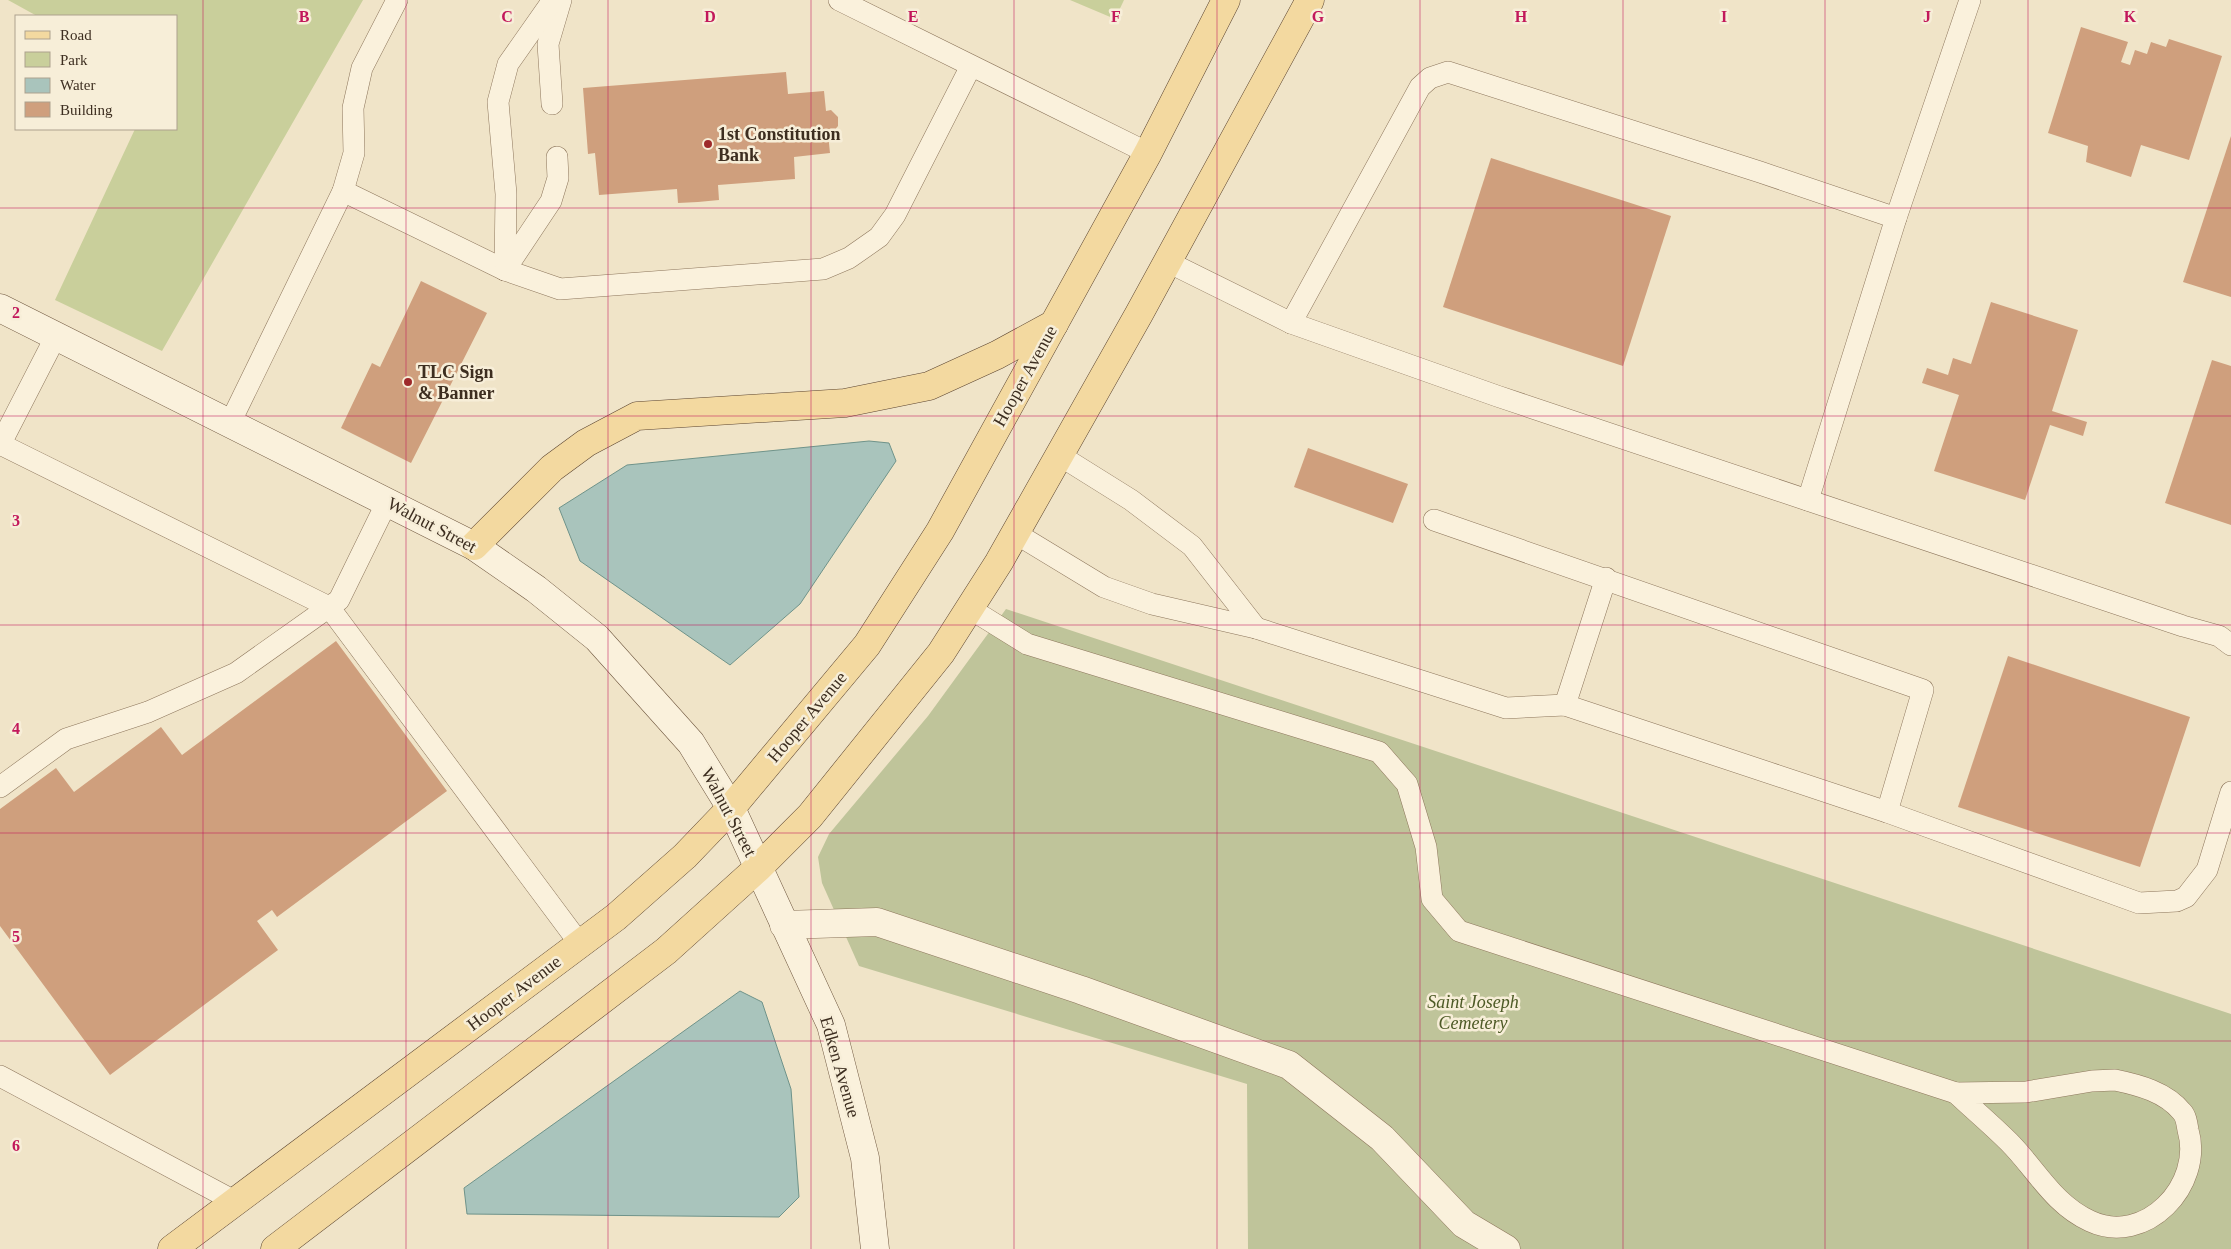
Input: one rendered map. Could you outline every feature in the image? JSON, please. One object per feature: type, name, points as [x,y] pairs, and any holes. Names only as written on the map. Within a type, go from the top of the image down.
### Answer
[{"type":"main road","name":"Hooper Avenue","points":[[172,1249],[616,917],[685,856],[731,808],[867,645],[940,531],[1148,153],[1226,0]]},
{"type":"main road","points":[[275,1249],[666,950],[758,868],[810,816],[941,653],[1015,533],[1168,262],[1310,0]]},
{"type":"main road","points":[[474,546],[552,468],[586,443],[637,416],[845,403],[929,386],[997,355],[1054,324]]},
{"type":"street","name":"Walnut Street","points":[[0,308],[474,546],[536,589],[597,638],[691,743],[731,808],[758,868]]},
{"type":"street","name":"Edken Avenue","points":[[758,868],[831,1025],[864,1158],[875,1249]]},
{"type":"street","points":[[784,925],[877,922],[1080,990],[1289,1065],[1382,1138],[1464,1224],[1506,1249]]},
{"type":"lane","points":[[230,423],[343,191],[354,152],[353,108],[362,68],[397,0]]},
{"type":"lane","points":[[505,270],[506,194],[498,102],[508,64],[554,0]]},
{"type":"lane","points":[[552,104],[548,44],[562,0]]},
{"type":"lane","points":[[839,0],[1148,153]]},
{"type":"lane","points":[[1808,500],[1896,218],[1970,0]]},
{"type":"lane","points":[[343,191],[505,270],[560,289],[823,269],[849,258],[879,237],[895,215],[971,66]]},
{"type":"lane","points":[[1291,323],[1420,87],[1430,78],[1448,72],[1760,172],[1896,218]]},
{"type":"lane","points":[[505,270],[551,201],[558,178],[557,157]]},
{"type":"lane","points":[[1168,262],[1291,323],[1506,399],[2219,636],[2231,645]]},
{"type":"lane","points":[[56,336],[0,445],[329,607],[580,944]]},
{"type":"lane","points":[[1059,455],[1131,500],[1192,546],[1256,628]]},
{"type":"lane","points":[[0,787],[66,739],[148,712],[236,673],[339,600],[387,502]]},
{"type":"lane","points":[[1434,520],[1606,578],[1924,690],[1887,812]]},
{"type":"lane","points":[[1015,533],[1104,587],[1152,604],[1256,628],[1506,708],[1565,704],[1887,812],[2139,903],[2177,901],[2186,897],[2207,870],[2231,792]]},
{"type":"lane","points":[[1565,704],[1606,578]]},
{"type":"lane","points":[[969,608],[1027,644],[1379,752],[1407,784],[1426,847],[1432,900],[1459,931],[1956,1093],[2026,1092],[2092,1081],[2115,1080],[2140,1085],[2162,1096],[2183,1113],[2191,1139],[2190,1165],[2180,1189],[2163,1209],[2141,1223],[2115,1228],[2091,1222],[2074,1213],[2054,1196],[2011,1143],[1956,1093]]},
{"type":"lane","points":[[0,1076],[236,1202]]},
{"type":"green space","points":[[8,0],[363,0],[162,351],[55,300],[135,130],[178,130],[178,15],[35,15]]},
{"type":"green space","points":[[1070,0],[1124,0],[1115,19]]},
{"type":"green space","name":"Saint Joseph Cemetery","points":[[1006,609],[2231,1014],[2231,1249],[1248,1249],[1247,1084],[859,966],[822,883],[818,857],[829,834],[928,716]]},
{"type":"water","points":[[869,441],[889,443],[896,461],[800,604],[730,665],[580,561],[559,508],[627,465]]},
{"type":"water","points":[[740,991],[762,1002],[791,1089],[799,1197],[779,1217],[467,1214],[464,1188]]},
{"type":"building","points":[[2081,27],[2128,42],[2121,62],[2130,65],[2135,50],[2147,54],[2151,42],[2166,47],[2169,39],[2222,56],[2189,160],[2141,145],[2131,177],[2086,162],[2088,146],[2048,133]]},
{"type":"building","name":"1st Constitution Bank","points":[[786,72],[788,94],[824,91],[826,111],[831,110],[838,117],[838,126],[832,133],[828,134],[830,153],[794,157],[795,179],[718,185],[719,200],[698,202],[678,203],[677,189],[599,195],[595,153],[588,154],[583,88]]},
{"type":"building","points":[[2231,136],[2231,297],[2183,282]]},
{"type":"building","points":[[1491,158],[1671,216],[1623,366],[1443,307]]},
{"type":"building","name":"TLC Sign & Banner","points":[[421,281],[487,313],[411,463],[341,428],[372,363],[380,367]]},
{"type":"building","points":[[1991,302],[2078,330],[2052,411],[2087,422],[2083,436],[2050,425],[2025,500],[1934,471],[1959,395],[1922,383],[1927,368],[1948,375],[1953,358],[1971,364]]},
{"type":"building","points":[[2212,360],[2231,366],[2231,525],[2165,503]]},
{"type":"building","points":[[1308,448],[1408,484],[1393,523],[1294,487]]},
{"type":"building","points":[[336,641],[447,791],[277,917],[272,910],[257,921],[278,950],[110,1075],[0,926],[0,809],[56,768],[74,792],[161,727],[182,755]]},
{"type":"building","points":[[2008,656],[2190,717],[2140,867],[1958,807]]},
{"type":"place","name":"1st Constitution Bank","points":[[708,144]]},
{"type":"place","name":"TLC Sign & Banner","points":[[408,382]]}]
